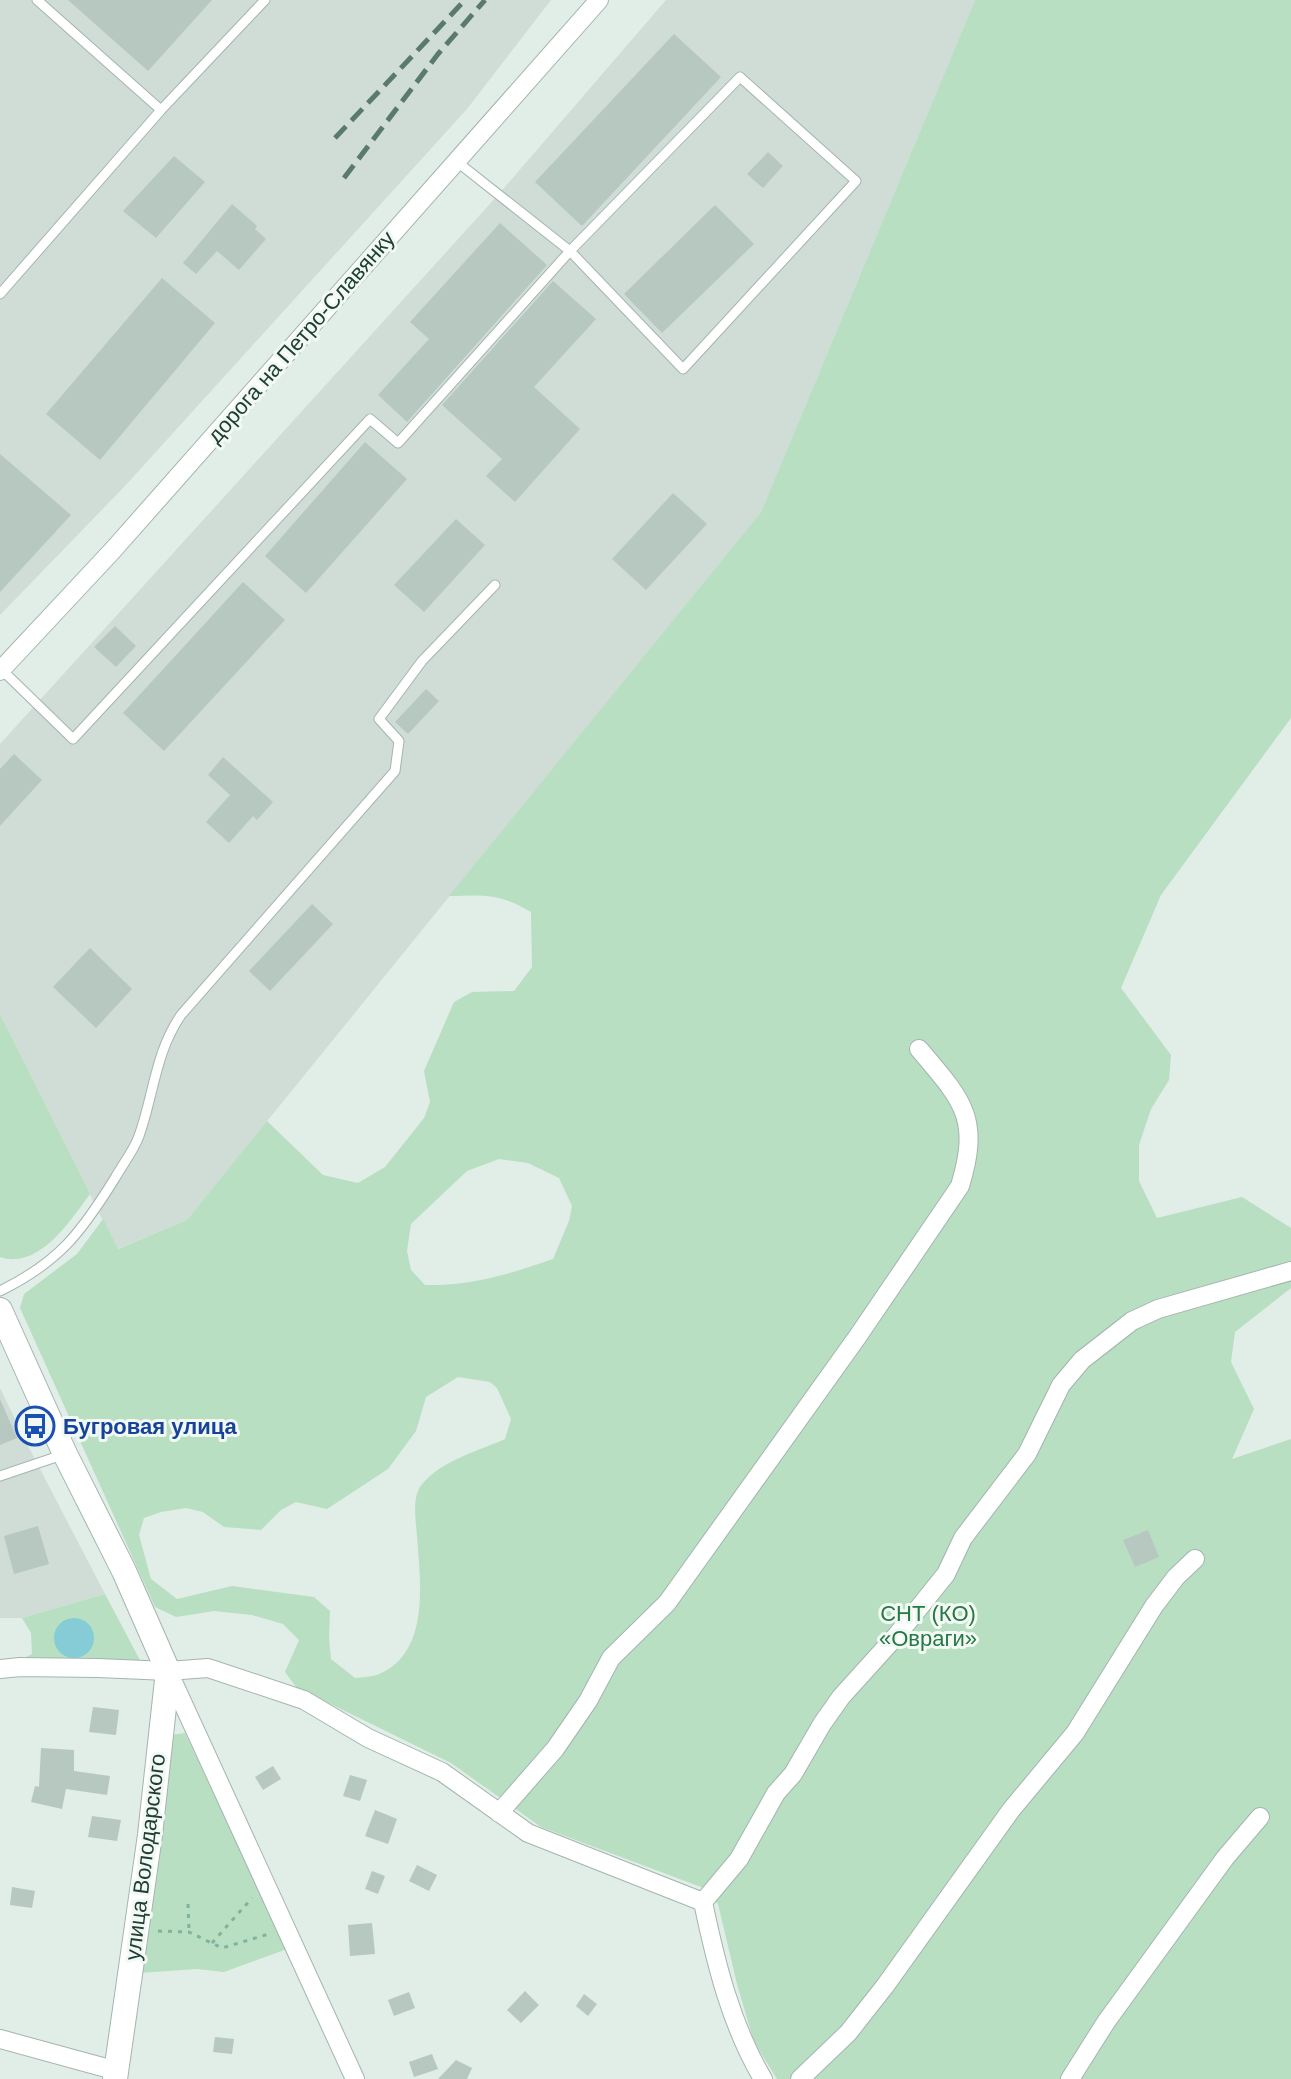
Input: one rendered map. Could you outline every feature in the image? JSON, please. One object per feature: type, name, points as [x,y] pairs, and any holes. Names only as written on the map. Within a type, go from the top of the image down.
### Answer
[{"type":"street","name":"дорога на Петро-Славянку","points":[[1,670],[113,550],[599,0]]},
{"type":"street","points":[[499,1813],[555,1749],[588,1701],[611,1658],[667,1603],[960,1186],[968,1159],[970,1131],[963,1105],[919,1049]]},
{"type":"street","points":[[703,1902],[739,1859],[776,1793],[793,1774],[841,1697],[946,1574],[963,1538],[1027,1454],[1061,1385],[1082,1360],[1132,1321],[1158,1309],[1291,1271]]},
{"type":"street","points":[[0,1310],[65,1454]]},
{"type":"street","name":"улица Володарского","points":[[65,1454],[124,1571],[168,1671],[116,2075]]},
{"type":"street","points":[[800,2079],[848,2033],[885,1986],[1011,1810],[1075,1733],[1154,1606],[1176,1577],[1195,1559]]},
{"type":"street","points":[[0,1669],[168,1671],[208,1668],[304,1700],[368,1738],[442,1772],[528,1833],[703,1902]]},
{"type":"street","points":[[168,1671],[355,2079]]},
{"type":"street","points":[[1070,2079],[1106,2022],[1225,1858],[1260,1817]]},
{"type":"street","points":[[703,1902],[731,2009],[745,2048],[763,2079]]},
{"type":"street","points":[[0,2039],[116,2075]]},
{"type":"lane","points":[[37,0],[161,110]]},
{"type":"lane","points":[[0,294],[161,110],[265,0]]},
{"type":"lane","points":[[1,670],[73,739],[370,419],[398,443],[570,251],[740,77],[856,181],[683,369],[570,251],[456,161]]},
{"type":"lane","points":[[0,1291],[42,1267],[74,1239],[91,1218],[139,1138],[154,1073],[171,1030],[395,771],[399,741],[379,719],[422,661],[495,585]]},
{"type":"lane","points":[[0,1476],[65,1454]]},
{"type":"path","points":[[212,1943],[258,1891],[269,1887]]},
{"type":"path","points":[[188,1904],[189,1932]]},
{"type":"path","points":[[136,1930],[189,1932],[222,1948],[287,1928]]},
{"type":"shaded area","points":[[0,0],[551,0],[467,109],[124,487],[0,615]]},
{"type":"shaded area","points":[[666,0],[975,0],[761,512],[187,1220],[117,1249],[0,1014],[0,744],[498,195]]},
{"type":"shaded area","points":[[0,1388],[105,1594],[22,1618],[0,1618]]},
{"type":"green space","name":"СНТ (КО) «Овраги»","points":[[975,0],[1291,0],[1291,718],[1161,895],[1121,988],[1171,1055],[1169,1080],[1151,1109],[1139,1145],[1139,1181],[1157,1218],[1242,1197],[1291,1228],[1291,1288],[1235,1332],[1231,1362],[1254,1409],[1232,1459],[1291,1439],[1291,2079],[777,2079],[754,2042],[718,1904],[701,1887],[541,1827],[451,1763],[296,1687],[285,1672],[299,1640],[283,1624],[252,1615],[214,1611],[176,1617],[155,1607],[20,1308],[24,1294],[77,1254],[103,1219],[118,1249],[187,1220],[267,1121],[323,1175],[358,1183],[385,1167],[424,1118],[430,1102],[424,1071],[454,1002],[472,992],[514,991],[532,967],[531,912],[492,896],[449,896],[761,512]],"holes":[[[499,1159],[528,1163],[559,1178],[572,1206],[553,1259],[490,1278],[425,1285],[411,1270],[407,1251],[411,1224],[467,1171]],[[458,1377],[490,1382],[497,1388],[511,1419],[505,1439],[437,1470],[420,1487],[415,1511],[420,1573],[419,1613],[415,1632],[396,1664],[376,1675],[355,1678],[331,1659],[330,1611],[314,1597],[232,1586],[177,1599],[151,1579],[139,1535],[144,1518],[186,1508],[203,1512],[224,1527],[261,1530],[281,1510],[296,1502],[327,1509],[388,1469],[416,1431],[426,1397]]]},
{"type":"green space","points":[[0,1014],[90,1194],[52,1240],[28,1256],[14,1259],[0,1257]]},
{"type":"green space","points":[[105,1594],[142,1664],[15,1663],[32,1654],[31,1633],[22,1618]]},
{"type":"green space","points":[[185,1733],[287,1949],[224,1972],[197,1969],[139,1973],[171,1735]]},
{"type":"water","points":[[74,1618],[88,1624],[94,1638],[88,1652],[74,1658],[60,1652],[54,1638],[60,1624]]},
{"type":"building","points":[[68,0],[212,0],[148,71]]},
{"type":"building","points":[[674,34],[721,77],[582,226],[535,182]]},
{"type":"building","points":[[768,152],[783,166],[763,188],[747,174]]},
{"type":"building","points":[[174,156],[205,182],[156,238],[123,211]]},
{"type":"building","points":[[232,204],[257,226],[255,229],[266,239],[239,270],[217,251],[196,274],[183,263]]},
{"type":"building","points":[[715,205],[754,244],[662,333],[624,294]]},
{"type":"building","points":[[500,223],[547,265],[407,422],[378,395],[429,339],[410,322]]},
{"type":"building","points":[[162,278],[215,323],[100,460],[46,414]]},
{"type":"building","points":[[553,281],[596,319],[534,387],[580,429],[515,502],[486,476],[502,459],[442,405]]},
{"type":"building","points":[[365,442],[407,479],[306,593],[265,556]]},
{"type":"building","points":[[0,454],[71,515],[0,592]]},
{"type":"building","points":[[673,493],[707,524],[646,590],[612,559]]},
{"type":"building","points":[[456,519],[485,545],[424,612],[394,585]]},
{"type":"building","points":[[243,582],[285,620],[164,751],[123,713]]},
{"type":"building","points":[[115,626],[136,646],[116,667],[94,647]]},
{"type":"building","points":[[426,689],[439,701],[408,734],[395,722]]},
{"type":"building","points":[[14,754],[42,780],[0,826],[0,769]]},
{"type":"building","points":[[223,757],[273,802],[257,820],[253,816],[229,843],[206,822],[230,795],[208,775]]},
{"type":"building","points":[[312,904],[333,924],[270,991],[249,971]]},
{"type":"building","points":[[90,948],[132,989],[96,1028],[53,987]]},
{"type":"building","points":[[0,1399],[17,1438],[0,1445]]},
{"type":"building","points":[[38,1526],[49,1564],[14,1574],[4,1536]]},
{"type":"building","points":[[1148,1530],[1159,1557],[1135,1567],[1123,1540]]},
{"type":"building","points":[[93,1707],[119,1710],[116,1735],[89,1732]]},
{"type":"building","points":[[41,1748],[74,1750],[74,1771],[110,1776],[107,1795],[66,1789],[62,1809],[31,1802],[35,1786],[39,1787]]},
{"type":"building","points":[[273,1766],[281,1779],[263,1790],[255,1777]]},
{"type":"building","points":[[350,1775],[367,1780],[360,1801],[343,1796]]},
{"type":"building","points":[[375,1810],[397,1819],[388,1844],[365,1836]]},
{"type":"building","points":[[92,1816],[121,1820],[117,1841],[88,1837]]},
{"type":"building","points":[[417,1865],[437,1875],[429,1891],[409,1881]]},
{"type":"building","points":[[372,1871],[385,1876],[378,1894],[365,1889]]},
{"type":"building","points":[[12,1887],[35,1891],[32,1908],[10,1905]]},
{"type":"building","points":[[372,1923],[375,1954],[350,1956],[348,1925]]},
{"type":"building","points":[[525,1991],[539,2005],[521,2023],[507,2010]]},
{"type":"building","points":[[409,1992],[415,2008],[394,2016],[388,2000]]},
{"type":"building","points":[[584,1994],[597,2004],[588,2016],[576,2006]]},
{"type":"building","points":[[215,2037],[234,2039],[232,2054],[213,2052]]},
{"type":"building","points":[[432,2054],[438,2069],[414,2077],[409,2062]]},
{"type":"building","points":[[456,2060],[472,2068],[467,2079],[438,2079]]},
{"type":"railway","points":[[335,138],[465,0]]},
{"type":"railway","points":[[344,178],[438,54],[485,0]]},
{"type":"place","name":"Бугровая улица","points":[[35,1426]]}]
